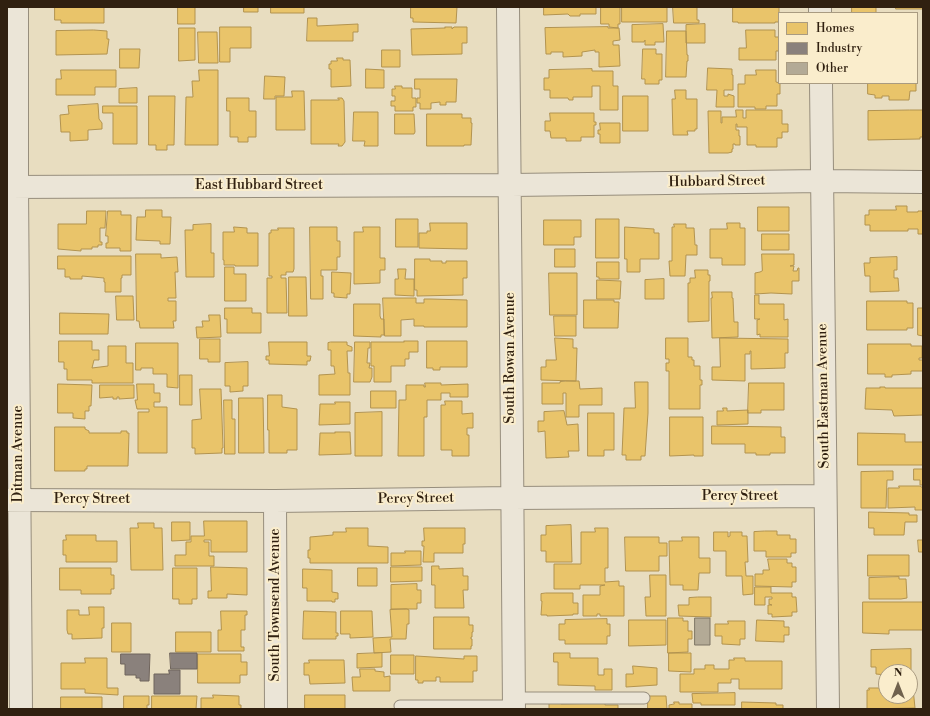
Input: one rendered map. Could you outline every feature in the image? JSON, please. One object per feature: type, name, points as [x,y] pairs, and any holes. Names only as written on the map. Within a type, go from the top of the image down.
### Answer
[{"type":"street","name":"Ditman Avenue","points":[[17,7],[12,187],[13,500],[21,709]]},
{"type":"street","name":"South Rowan Avenue","points":[[508,7],[511,185],[514,704]]},
{"type":"street","name":"South Eastman Avenue","points":[[821,84],[828,709]]},
{"type":"street","name":"Hubbard Street","points":[[511,185],[822,181],[923,182]]},
{"type":"street","name":"East Hubbard Street","points":[[12,187],[511,185]]},
{"type":"street","name":"Percy Street","points":[[13,500],[275,501],[825,496]]},
{"type":"street","name":"South Townsend Avenue","points":[[275,501],[276,709]]},
{"type":"lane","points":[[400,706],[514,704],[644,698]]},
{"type":"building: Homes","points":[[55,7],[104,7],[104,23],[61,23],[61,20],[55,20]]},
{"type":"building: Homes","points":[[178,7],[195,7],[195,24],[178,24]]},
{"type":"building: Homes","points":[[244,7],[258,7],[258,12],[244,12]]},
{"type":"building: Homes","points":[[271,7],[304,7],[304,13],[271,13]]},
{"type":"building: Homes","points":[[411,7],[457,7],[456,23],[413,22],[413,18],[411,18]]},
{"type":"building: Homes","points":[[544,7],[596,7],[596,14],[580,14],[580,16],[570,16],[568,14],[544,15]]},
{"type":"building: Homes","points":[[601,7],[620,7],[620,24],[618,24],[618,28],[609,27],[609,24],[601,24]]},
{"type":"building: Homes","points":[[622,7],[667,7],[667,22],[622,22]]},
{"type":"building: Homes","points":[[673,7],[697,7],[697,20],[699,20],[699,23],[674,23]]},
{"type":"building: Homes","points":[[733,7],[779,7],[778,22],[775,23],[733,22]]},
{"type":"building: Homes","points":[[852,7],[876,7],[876,12],[852,12]]},
{"type":"building: Homes","points":[[896,7],[923,7],[923,9],[896,9]]},
{"type":"building: Homes","points":[[308,18],[317,18],[317,26],[358,24],[358,32],[353,32],[353,41],[307,41]]},
{"type":"building: Homes","points":[[663,24],[664,42],[655,42],[655,45],[645,45],[645,40],[644,42],[632,42],[632,25]]},
{"type":"building: Homes","points":[[705,24],[705,43],[686,43],[686,25]]},
{"type":"building: Homes","points":[[220,27],[251,27],[251,48],[230,48],[230,62],[220,62]]},
{"type":"building: Homes","points":[[452,27],[452,29],[454,27],[467,27],[467,43],[462,43],[462,54],[412,55],[411,29]]},
{"type":"building: Homes","points":[[179,28],[195,28],[195,60],[179,61]]},
{"type":"building: Homes","points":[[545,28],[619,28],[620,40],[613,41],[613,45],[619,45],[620,66],[599,67],[599,52],[595,52],[595,50],[582,52],[582,56],[563,57],[563,52],[551,52],[551,54],[546,54]]},
{"type":"building: Homes","points":[[746,30],[775,30],[775,37],[778,37],[778,51],[776,51],[776,60],[739,60],[739,48],[746,48]]},
{"type":"building: Homes","points":[[56,31],[107,31],[107,39],[109,39],[107,54],[56,55]]},
{"type":"building: Homes","points":[[667,31],[686,31],[688,61],[686,77],[666,77]]},
{"type":"building: Homes","points":[[198,32],[217,32],[218,63],[199,63]]},
{"type":"building: Homes","points":[[120,49],[140,49],[139,68],[120,68]]},
{"type":"building: Homes","points":[[643,49],[656,49],[656,54],[662,54],[662,80],[659,80],[659,84],[645,84],[645,79],[642,79]]},
{"type":"building: Homes","points":[[382,50],[400,50],[400,67],[382,67]]},
{"type":"building: Homes","points":[[337,58],[350,60],[351,86],[331,87],[331,69],[329,69],[329,64],[331,64],[331,61],[337,61]]},
{"type":"building: Homes","points":[[708,68],[732,69],[733,90],[724,90],[724,96],[728,96],[728,94],[734,96],[734,107],[716,107],[717,90],[707,90]]},
{"type":"building: Homes","points":[[366,69],[384,70],[384,88],[366,88]]},
{"type":"building: Homes","points":[[592,69],[592,71],[613,71],[613,86],[618,86],[618,110],[600,110],[600,86],[592,86],[592,97],[573,97],[573,100],[569,100],[568,98],[550,98],[550,90],[544,90],[544,78],[549,78],[549,70]]},
{"type":"building: Homes","points":[[61,70],[116,70],[116,87],[95,87],[95,95],[56,95],[56,79],[61,79]]},
{"type":"building: Homes","points":[[199,70],[218,70],[218,145],[185,145],[186,97],[193,97],[192,81],[199,81]]},
{"type":"building: Homes","points":[[756,70],[776,70],[776,82],[780,84],[780,94],[777,94],[777,106],[766,106],[766,109],[755,109],[755,107],[738,107],[738,84],[745,84],[745,75],[756,75]]},
{"type":"building: Homes","points":[[265,76],[285,77],[284,96],[275,96],[275,99],[264,99]]},
{"type":"building: Homes","points":[[415,79],[457,79],[456,102],[446,102],[446,105],[440,105],[440,102],[431,103],[431,109],[420,109],[420,103],[417,103],[417,98],[420,98],[420,89],[415,89]]},
{"type":"building: Homes","points":[[868,84],[916,84],[916,91],[910,91],[909,100],[889,100],[889,96],[875,98],[875,95],[868,94]]},
{"type":"building: Homes","points":[[395,86],[412,88],[412,98],[416,98],[416,107],[413,107],[413,111],[395,111],[395,106],[391,106],[391,101],[395,101],[395,96],[392,96],[392,89],[395,89]]},
{"type":"building: Homes","points":[[137,88],[137,103],[119,103],[119,89]]},
{"type":"building: Homes","points":[[675,90],[686,90],[686,99],[697,99],[697,129],[695,129],[695,131],[687,131],[688,135],[673,135],[672,99],[675,99]]},
{"type":"building: Homes","points":[[292,91],[304,91],[305,130],[276,130],[276,97],[292,97]]},
{"type":"building: Homes","points":[[149,96],[175,96],[174,145],[167,145],[167,150],[156,150],[156,145],[149,145]]},
{"type":"building: Homes","points":[[623,96],[648,96],[648,131],[623,131]]},
{"type":"building: Homes","points":[[227,98],[249,98],[249,111],[256,111],[256,137],[248,137],[248,142],[238,142],[238,137],[230,137],[230,111],[227,111]]},
{"type":"building: Homes","points":[[338,98],[342,98],[344,101],[345,142],[342,146],[338,146],[339,144],[311,144],[311,100],[339,100]]},
{"type":"building: Homes","points":[[98,104],[99,119],[102,123],[102,129],[88,130],[88,140],[70,141],[70,132],[61,132],[60,115],[69,114],[68,106]]},
{"type":"building: Homes","points":[[103,106],[137,106],[137,144],[113,144],[113,113],[103,113]]},
{"type":"building: Homes","points":[[736,110],[743,110],[743,118],[746,118],[746,110],[782,110],[782,124],[788,124],[788,132],[782,132],[782,138],[777,138],[777,147],[756,147],[756,145],[747,145],[747,127],[737,127],[736,124],[736,130],[739,130],[740,145],[733,144],[732,152],[709,153],[708,111],[721,111],[722,123],[722,117],[736,117]]},
{"type":"building: Homes","points":[[923,110],[923,137],[920,137],[920,139],[868,140],[868,111]]},
{"type":"building: Homes","points":[[354,112],[378,112],[378,146],[364,146],[365,141],[353,141]]},
{"type":"building: Homes","points":[[550,113],[594,113],[594,122],[596,122],[596,125],[594,125],[594,137],[581,137],[581,141],[566,141],[566,138],[551,138],[550,131],[545,131],[545,121],[550,121]]},
{"type":"building: Homes","points":[[395,114],[414,114],[414,134],[395,134]]},
{"type":"building: Homes","points":[[427,114],[462,114],[462,118],[471,118],[471,145],[427,146]]},
{"type":"building: Homes","points":[[600,123],[620,123],[620,143],[600,143],[600,134],[598,134],[598,130],[600,130]]},
{"type":"building: Homes","points":[[896,206],[907,206],[907,212],[923,211],[923,234],[918,234],[918,229],[908,229],[908,231],[870,231],[870,225],[865,225],[865,215],[869,215],[869,210],[896,210]]},
{"type":"building: Homes","points":[[758,207],[789,207],[789,231],[758,231]]},
{"type":"building: Homes","points":[[146,210],[162,210],[162,217],[171,217],[170,244],[160,244],[160,241],[136,240],[137,217],[145,217]]},
{"type":"building: Homes","points":[[87,211],[106,211],[105,228],[100,228],[100,242],[102,242],[102,245],[92,247],[92,249],[81,249],[81,251],[58,249],[58,224],[86,224]]},
{"type":"building: Homes","points":[[108,211],[121,211],[121,215],[131,215],[131,251],[120,251],[120,248],[106,248],[106,243],[108,243],[108,236],[106,236]]},
{"type":"building: Homes","points":[[396,219],[418,219],[418,247],[396,247]]},
{"type":"building: Homes","points":[[596,219],[619,219],[619,258],[596,258]]},
{"type":"building: Homes","points":[[544,220],[581,220],[581,237],[574,237],[574,245],[544,245]]},
{"type":"building: Homes","points":[[430,223],[467,223],[467,249],[419,248],[419,233],[427,233],[427,231],[430,231]]},
{"type":"building: Homes","points":[[727,223],[740,223],[740,228],[745,228],[745,265],[722,265],[722,258],[710,258],[710,229],[727,229]]},
{"type":"building: Homes","points":[[211,224],[211,253],[214,253],[214,277],[186,277],[185,230],[193,230],[193,225]]},
{"type":"building: Homes","points":[[674,224],[686,224],[686,228],[694,228],[697,255],[686,255],[685,276],[670,276],[669,261],[672,261],[672,227],[674,227]]},
{"type":"building: Homes","points":[[234,227],[247,228],[247,233],[258,233],[258,266],[224,265],[223,232],[234,232]]},
{"type":"building: Homes","points":[[310,227],[337,227],[337,241],[340,241],[340,257],[337,257],[337,270],[321,270],[321,276],[323,276],[323,299],[311,299]]},
{"type":"building: Homes","points":[[363,227],[380,227],[380,258],[385,258],[385,270],[380,270],[380,283],[354,284],[354,232],[363,232]]},
{"type":"building: Homes","points":[[625,227],[654,229],[654,233],[659,233],[659,259],[640,259],[640,272],[627,272],[627,259],[625,259]]},
{"type":"building: Homes","points":[[278,228],[294,228],[294,269],[293,272],[286,272],[286,275],[281,275],[281,278],[286,278],[287,313],[267,313],[267,278],[272,278],[272,276],[269,276],[269,233],[271,233],[271,230],[278,230]]},
{"type":"building: Homes","points":[[762,234],[789,234],[789,250],[762,250]]},
{"type":"building: Homes","points":[[555,249],[575,249],[575,267],[555,267]]},
{"type":"building: Homes","points":[[136,254],[161,254],[161,258],[177,257],[178,272],[175,272],[176,298],[168,298],[168,301],[176,301],[176,321],[173,321],[174,328],[140,328],[139,321],[137,321]]},
{"type":"building: Homes","points":[[762,254],[794,254],[794,265],[790,266],[794,266],[793,271],[797,271],[799,268],[799,281],[792,281],[792,294],[755,294],[755,273],[762,271]]},
{"type":"building: Homes","points":[[58,256],[131,256],[131,275],[122,275],[121,292],[105,292],[104,278],[82,276],[82,279],[70,279],[70,277],[65,277],[65,269],[58,269]]},
{"type":"building: Homes","points":[[897,257],[897,270],[894,270],[894,278],[898,278],[899,291],[870,292],[870,276],[865,276],[864,263],[870,263],[870,258]]},
{"type":"building: Homes","points":[[415,259],[430,259],[430,261],[442,261],[442,263],[446,263],[446,261],[467,261],[467,278],[463,278],[463,295],[417,296],[417,290],[415,290]]},
{"type":"building: Homes","points":[[597,262],[619,262],[619,279],[599,279],[599,277],[597,277]]},
{"type":"building: Homes","points":[[225,267],[234,267],[234,274],[246,274],[246,301],[225,301]]},
{"type":"building: Homes","points":[[398,269],[406,269],[405,279],[414,279],[414,296],[395,295],[395,279],[398,279]]},
{"type":"building: Homes","points":[[695,270],[708,270],[708,275],[710,275],[709,321],[688,322],[688,283],[690,283],[690,278],[695,278]]},
{"type":"building: Homes","points":[[332,272],[351,273],[350,294],[347,294],[347,298],[334,297],[334,293],[332,293]]},
{"type":"building: Homes","points":[[549,273],[577,273],[577,315],[550,315]]},
{"type":"building: Homes","points":[[289,277],[306,277],[307,316],[289,316]]},
{"type":"building: Homes","points":[[664,279],[664,299],[645,299],[645,280]]},
{"type":"building: Homes","points":[[597,280],[621,281],[620,299],[597,299]]},
{"type":"building: Homes","points":[[712,292],[732,292],[734,322],[738,322],[738,337],[712,338]]},
{"type":"building: Homes","points":[[755,295],[759,295],[759,304],[784,304],[784,320],[788,319],[788,337],[760,337],[760,334],[757,335],[757,320],[760,319],[755,319]]},
{"type":"building: Homes","points":[[116,296],[133,296],[134,320],[117,320]]},
{"type":"building: Homes","points":[[383,298],[416,298],[416,303],[424,303],[424,299],[467,300],[467,327],[414,326],[414,319],[401,320],[401,336],[385,336]]},
{"type":"building: Homes","points":[[584,300],[614,300],[614,302],[619,302],[618,328],[584,328]]},
{"type":"building: Homes","points":[[867,301],[907,301],[907,303],[913,303],[913,328],[907,328],[907,330],[867,330]]},
{"type":"building: Homes","points":[[354,304],[380,304],[380,316],[381,319],[384,319],[384,335],[381,335],[381,337],[354,336]]},
{"type":"building: Homes","points":[[225,308],[252,308],[252,313],[261,313],[261,333],[227,333]]},
{"type":"building: Homes","points":[[918,308],[923,308],[923,336],[918,335]]},
{"type":"building: Homes","points":[[60,313],[109,314],[108,334],[60,334]]},
{"type":"building: Homes","points":[[209,315],[220,315],[221,337],[197,338],[196,327],[203,327],[202,321],[209,321]]},
{"type":"building: Homes","points":[[554,316],[576,316],[576,336],[555,336]]},
{"type":"building: Homes","points":[[555,338],[573,339],[573,348],[577,348],[576,381],[541,380],[541,367],[546,367],[546,360],[556,360]]},
{"type":"building: Homes","points":[[666,338],[688,338],[688,357],[692,357],[692,360],[694,360],[694,366],[700,366],[700,380],[702,380],[702,385],[700,385],[700,409],[669,409],[669,371],[666,371],[666,363],[669,363],[669,359],[666,359]]},
{"type":"building: Homes","points":[[720,338],[788,339],[788,353],[785,353],[785,368],[751,369],[750,351],[750,354],[745,354],[745,381],[712,380],[712,367],[720,367]]},
{"type":"building: Homes","points":[[200,339],[220,339],[220,362],[208,362],[208,359],[200,359]]},
{"type":"building: Homes","points":[[59,341],[92,341],[92,350],[99,350],[99,360],[94,360],[92,368],[108,366],[108,346],[126,346],[126,363],[133,363],[133,383],[92,383],[92,380],[67,380],[67,369],[64,369],[64,362],[59,362]]},
{"type":"building: Homes","points":[[418,341],[418,352],[409,352],[409,359],[405,359],[405,366],[391,366],[391,382],[374,382],[374,366],[371,366],[371,342]]},
{"type":"building: Homes","points":[[427,341],[467,341],[467,367],[440,367],[440,370],[427,368]]},
{"type":"building: Homes","points":[[269,342],[307,342],[307,356],[311,356],[310,361],[307,361],[307,365],[269,364],[269,360],[266,360],[266,356],[269,356]]},
{"type":"building: Homes","points":[[347,342],[347,345],[352,347],[352,351],[347,351],[348,373],[350,373],[350,395],[319,395],[319,375],[335,374],[334,366],[331,366],[331,350],[328,350],[328,343]]},
{"type":"building: Homes","points":[[355,342],[370,342],[367,363],[370,363],[369,368],[372,368],[372,377],[370,382],[354,382]]},
{"type":"building: Homes","points":[[136,343],[178,343],[178,388],[167,387],[167,374],[153,374],[153,368],[141,368],[141,370],[136,370]]},
{"type":"building: Homes","points":[[868,344],[911,344],[911,346],[922,346],[922,358],[919,358],[919,360],[923,360],[923,371],[911,371],[911,374],[892,375],[892,377],[885,377],[885,374],[868,374]]},
{"type":"building: Homes","points":[[248,362],[248,386],[243,386],[243,391],[230,392],[230,386],[225,386],[225,363]]},
{"type":"building: Homes","points":[[180,375],[192,375],[192,405],[180,405]]},
{"type":"building: Homes","points":[[566,381],[579,381],[580,389],[602,388],[602,405],[579,405],[579,417],[566,417],[566,393],[563,393],[563,404],[542,404],[542,383],[560,383]]},
{"type":"building: Homes","points":[[635,382],[648,382],[648,413],[645,456],[641,456],[641,460],[626,460],[626,455],[622,455],[624,408],[635,408]]},
{"type":"building: Homes","points":[[425,383],[441,383],[441,385],[468,384],[468,397],[450,397],[450,393],[441,393],[441,400],[427,400],[427,417],[424,417],[424,456],[398,456],[399,400],[406,400],[406,385],[424,385],[425,387]]},
{"type":"building: Homes","points":[[749,383],[784,383],[784,410],[761,410],[761,413],[748,413]]},
{"type":"building: Homes","points":[[58,384],[92,385],[91,406],[89,406],[89,411],[85,411],[85,419],[73,418],[73,413],[58,413]]},
{"type":"building: Homes","points":[[137,384],[154,384],[154,393],[160,393],[160,402],[154,402],[154,407],[167,407],[167,453],[138,453],[138,412],[149,412],[149,409],[137,409],[135,400],[137,400]]},
{"type":"building: Homes","points":[[100,385],[134,385],[134,398],[100,398]]},
{"type":"building: Homes","points":[[866,388],[923,388],[923,415],[894,416],[892,410],[865,409]]},
{"type":"building: Homes","points":[[200,389],[221,389],[222,453],[195,454],[195,448],[192,448],[192,420],[201,419]]},
{"type":"building: Homes","points":[[371,391],[396,391],[396,408],[371,408]]},
{"type":"building: Homes","points":[[268,395],[282,395],[282,407],[297,409],[297,450],[287,450],[287,453],[269,453]]},
{"type":"building: Homes","points":[[239,398],[263,398],[264,453],[239,453]]},
{"type":"building: Homes","points":[[224,400],[232,400],[232,419],[235,419],[235,454],[225,454]]},
{"type":"building: Homes","points":[[445,401],[462,401],[462,414],[473,413],[473,428],[467,428],[467,435],[469,435],[469,456],[452,456],[452,450],[441,450],[441,405],[445,405]]},
{"type":"building: Homes","points":[[335,402],[350,402],[350,424],[319,425],[320,404],[335,404]]},
{"type":"building: Homes","points":[[723,408],[727,408],[727,411],[748,410],[748,424],[717,425],[717,411],[723,411]]},
{"type":"building: Homes","points":[[564,411],[567,425],[578,424],[579,451],[568,451],[569,457],[546,458],[545,431],[538,432],[538,421],[544,421],[544,412]]},
{"type":"building: Homes","points":[[382,412],[382,456],[355,456],[355,413]]},
{"type":"building: Homes","points":[[588,413],[614,413],[614,450],[604,450],[604,456],[588,456]]},
{"type":"building: Homes","points":[[670,417],[703,417],[703,456],[670,456]]},
{"type":"building: Homes","points":[[712,426],[781,427],[781,437],[785,437],[785,453],[756,455],[756,453],[745,453],[745,444],[712,444]]},
{"type":"building: Homes","points":[[55,427],[85,427],[89,433],[121,433],[121,431],[127,431],[127,433],[129,433],[128,466],[87,466],[85,471],[55,471]]},
{"type":"building: Homes","points":[[350,432],[351,454],[319,455],[320,433]]},
{"type":"building: Homes","points":[[858,433],[905,434],[905,442],[923,442],[923,465],[858,465]]},
{"type":"building: Homes","points":[[914,469],[923,469],[923,485],[920,485],[920,480],[914,480]]},
{"type":"building: Homes","points":[[893,471],[893,480],[887,480],[886,508],[861,508],[861,472]]},
{"type":"building: Homes","points":[[899,486],[920,486],[923,488],[923,510],[915,510],[915,507],[888,508],[888,488],[899,488]]},
{"type":"building: Homes","points":[[869,512],[909,513],[909,515],[917,515],[917,522],[905,522],[904,535],[874,535],[874,528],[869,528]]},
{"type":"building: Homes","points":[[204,521],[247,521],[247,552],[211,552],[211,540],[204,540],[204,542],[209,542],[209,556],[214,556],[214,566],[175,566],[175,555],[186,555],[186,542],[191,542],[191,536],[204,536]]},
{"type":"building: Homes","points":[[172,522],[190,522],[190,540],[172,541]]},
{"type":"building: Homes","points":[[138,523],[154,523],[154,528],[162,528],[163,570],[131,570],[130,528],[138,528]]},
{"type":"building: Homes","points":[[571,525],[572,562],[546,562],[546,551],[541,551],[541,535],[546,535],[546,526]]},
{"type":"building: Homes","points":[[346,528],[368,528],[368,546],[388,547],[388,563],[310,563],[310,558],[308,558],[308,550],[310,550],[310,537],[333,535],[333,532],[346,532]]},
{"type":"building: Homes","points":[[424,528],[465,528],[465,544],[463,544],[463,553],[434,553],[434,562],[423,562],[424,546],[422,546],[422,541],[424,541]]},
{"type":"building: Homes","points":[[595,528],[608,528],[608,568],[605,568],[605,582],[619,581],[619,586],[624,586],[624,616],[600,616],[600,614],[597,614],[597,616],[583,616],[583,595],[600,595],[600,586],[605,585],[580,585],[580,589],[554,589],[554,564],[581,564],[581,532],[595,532]]},
{"type":"building: Homes","points":[[777,531],[777,535],[790,535],[790,539],[796,539],[796,553],[791,553],[791,557],[766,557],[766,551],[754,551],[754,532]]},
{"type":"building: Homes","points":[[714,532],[728,532],[728,537],[730,536],[730,532],[742,532],[742,536],[747,536],[748,562],[745,562],[746,576],[753,576],[753,594],[743,595],[742,576],[726,576],[726,551],[714,551]]},
{"type":"building: Homes","points":[[66,535],[96,535],[96,541],[117,541],[117,562],[66,562],[66,555],[63,555],[63,540],[66,540]]},
{"type":"building: Homes","points":[[625,537],[659,537],[659,543],[667,543],[667,556],[659,556],[659,571],[626,571]]},
{"type":"building: Homes","points":[[682,537],[699,537],[699,558],[710,558],[710,573],[699,573],[698,590],[683,590],[683,585],[670,585],[669,541],[682,541]]},
{"type":"building: Homes","points":[[918,540],[923,540],[923,552],[919,552]]},
{"type":"building: Homes","points":[[405,551],[421,551],[421,565],[391,566],[391,553],[405,553]]},
{"type":"building: Homes","points":[[868,555],[909,555],[909,576],[868,576]]},
{"type":"building: Homes","points":[[768,559],[787,559],[787,563],[792,563],[792,567],[796,567],[796,582],[792,582],[792,587],[755,586],[755,574],[763,574],[763,570],[769,570]]},
{"type":"building: Homes","points":[[432,566],[439,566],[439,569],[463,568],[463,576],[468,576],[468,590],[463,590],[464,608],[435,608],[435,585],[432,585]]},
{"type":"building: Homes","points":[[211,567],[247,568],[247,595],[227,594],[227,598],[208,598],[208,591],[211,591]]},
{"type":"building: Homes","points":[[391,567],[422,567],[422,581],[391,582]]},
{"type":"building: Homes","points":[[60,568],[111,568],[111,575],[114,575],[114,589],[111,589],[111,594],[81,594],[81,590],[60,590]]},
{"type":"building: Homes","points":[[173,568],[197,568],[197,599],[192,599],[192,604],[179,604],[179,599],[173,599]]},
{"type":"building: Homes","points":[[358,568],[377,568],[377,586],[358,586]]},
{"type":"building: Homes","points":[[303,569],[332,570],[332,592],[338,593],[338,599],[335,599],[335,602],[307,601],[307,588],[303,588]]},
{"type":"building: Homes","points":[[650,575],[666,575],[666,616],[646,616],[645,597],[650,597]]},
{"type":"building: Homes","points":[[899,577],[899,579],[906,579],[907,598],[869,599],[869,578]]},
{"type":"building: Homes","points":[[417,584],[417,590],[421,590],[421,603],[417,603],[417,609],[391,609],[391,585]]},
{"type":"building: Homes","points":[[755,587],[771,587],[771,593],[792,593],[792,597],[796,597],[797,612],[792,612],[792,616],[772,617],[772,614],[768,614],[768,605],[772,605],[769,604],[769,599],[772,599],[772,597],[765,597],[765,605],[755,605]]},
{"type":"building: Homes","points":[[573,593],[573,603],[578,603],[578,614],[541,615],[541,594]]},
{"type":"building: Homes","points":[[711,597],[711,617],[679,616],[678,605],[689,605],[689,598]]},
{"type":"building: Homes","points":[[863,602],[923,602],[923,630],[889,630],[889,634],[863,633]]},
{"type":"building: Homes","points":[[89,607],[104,607],[104,628],[102,628],[102,638],[72,639],[72,634],[68,634],[67,630],[67,610],[79,610],[79,615],[89,615]]},
{"type":"building: Homes","points":[[390,610],[409,610],[409,624],[407,624],[406,639],[390,639],[391,652],[374,653],[373,638],[392,637]]},
{"type":"building: Homes","points":[[221,611],[247,611],[247,615],[245,615],[245,630],[241,630],[241,647],[244,647],[244,651],[218,651],[218,630],[221,630]]},
{"type":"building: Homes","points":[[304,611],[336,612],[336,633],[338,633],[338,636],[336,636],[336,639],[303,639]]},
{"type":"building: Homes","points":[[341,611],[372,611],[373,637],[350,638],[350,634],[341,634]]},
{"type":"building: Homes","points":[[434,617],[469,617],[469,625],[473,625],[471,649],[434,649]]},
{"type":"building: Homes","points":[[668,618],[683,618],[683,621],[688,621],[688,631],[692,631],[692,639],[688,639],[688,652],[668,653]]},
{"type":"building: Homes","points":[[607,619],[607,624],[610,624],[610,636],[607,636],[607,644],[565,644],[565,640],[559,640],[559,624],[565,624],[565,620]]},
{"type":"building: Homes","points":[[629,620],[666,620],[666,645],[629,646]]},
{"type":"building: Homes","points":[[757,620],[784,621],[784,627],[789,627],[789,635],[784,635],[784,642],[756,641]]},
{"type":"building: Homes","points":[[728,621],[745,621],[745,639],[740,639],[740,645],[722,644],[722,636],[715,636],[715,624],[728,624]]},
{"type":"building: Homes","points":[[112,623],[131,623],[131,652],[112,652]]},
{"type":"building: Homes","points":[[176,632],[211,632],[211,652],[176,652]]},
{"type":"building: Homes","points":[[911,649],[911,664],[878,664],[878,674],[876,674],[876,667],[871,667],[871,650]]},
{"type":"building: Homes","points":[[382,653],[382,667],[357,668],[357,654]]},
{"type":"building: Homes","points":[[554,653],[570,653],[570,658],[598,658],[598,675],[604,675],[604,669],[612,669],[612,690],[595,690],[595,686],[558,685],[558,662],[554,662]]},
{"type":"building: Homes","points":[[669,653],[691,653],[691,672],[669,671]]},
{"type":"building: Homes","points":[[198,654],[241,654],[241,662],[247,662],[247,675],[240,675],[240,683],[198,683]]},
{"type":"building: Homes","points":[[391,655],[414,655],[414,674],[391,674]]},
{"type":"building: Homes","points":[[416,656],[464,659],[464,656],[477,656],[477,671],[473,671],[473,682],[440,682],[440,677],[436,677],[436,681],[423,681],[423,683],[418,683],[418,680],[416,680]]},
{"type":"building: Homes","points":[[85,658],[107,658],[107,688],[118,688],[118,695],[85,693],[85,689],[61,689],[61,663],[85,663]]},
{"type":"building: Homes","points":[[734,658],[745,658],[745,661],[782,661],[782,689],[739,689],[739,679],[731,679],[731,683],[718,683],[718,692],[680,692],[680,674],[694,674],[694,669],[705,669],[705,665],[714,665],[714,669],[729,669],[729,660],[734,660]]},
{"type":"building: Homes","points":[[309,660],[344,660],[345,683],[310,684],[309,675],[304,675],[304,663],[309,663]]},
{"type":"building: Homes","points":[[633,666],[657,668],[657,685],[626,687],[626,674],[633,674]]},
{"type":"building: Homes","points":[[360,669],[375,669],[375,671],[384,672],[384,677],[390,676],[390,691],[353,691],[352,677],[360,677]]},
{"type":"building: Homes","points":[[869,688],[878,688],[878,704],[915,704],[915,708],[867,709],[867,690],[869,690]]},
{"type":"building: Homes","points":[[735,693],[735,705],[701,705],[701,703],[693,703],[692,694]]},
{"type":"building: Homes","points":[[213,695],[239,696],[239,705],[241,705],[241,709],[201,709],[201,698],[213,698]]},
{"type":"building: Homes","points":[[305,695],[345,695],[345,709],[305,709]]},
{"type":"building: Homes","points":[[124,696],[149,696],[149,705],[147,705],[147,709],[124,709]]},
{"type":"building: Homes","points":[[152,696],[197,696],[196,709],[152,709]]},
{"type":"building: Homes","points":[[648,696],[666,696],[667,709],[648,709]]},
{"type":"building: Homes","points":[[61,697],[102,697],[102,709],[61,709]]},
{"type":"building: Homes","points":[[561,702],[561,704],[605,703],[605,705],[618,705],[618,709],[549,709],[549,703]]},
{"type":"building: Homes","points":[[674,702],[679,702],[679,704],[692,704],[692,709],[669,709],[669,705],[674,704]]},
{"type":"building: Homes","points":[[742,702],[776,703],[776,705],[783,705],[783,709],[742,709]]},
{"type":"building: Industry","points":[[170,653],[197,653],[197,669],[171,669]]},
{"type":"building: Industry","points":[[121,654],[150,654],[149,681],[140,681],[140,678],[136,678],[136,675],[125,675],[125,664],[121,664]]},
{"type":"building: Industry","points":[[169,670],[180,670],[180,694],[154,694],[154,674],[169,674]]},
{"type":"building: Other","points":[[695,618],[710,618],[710,645],[695,645]]}]
